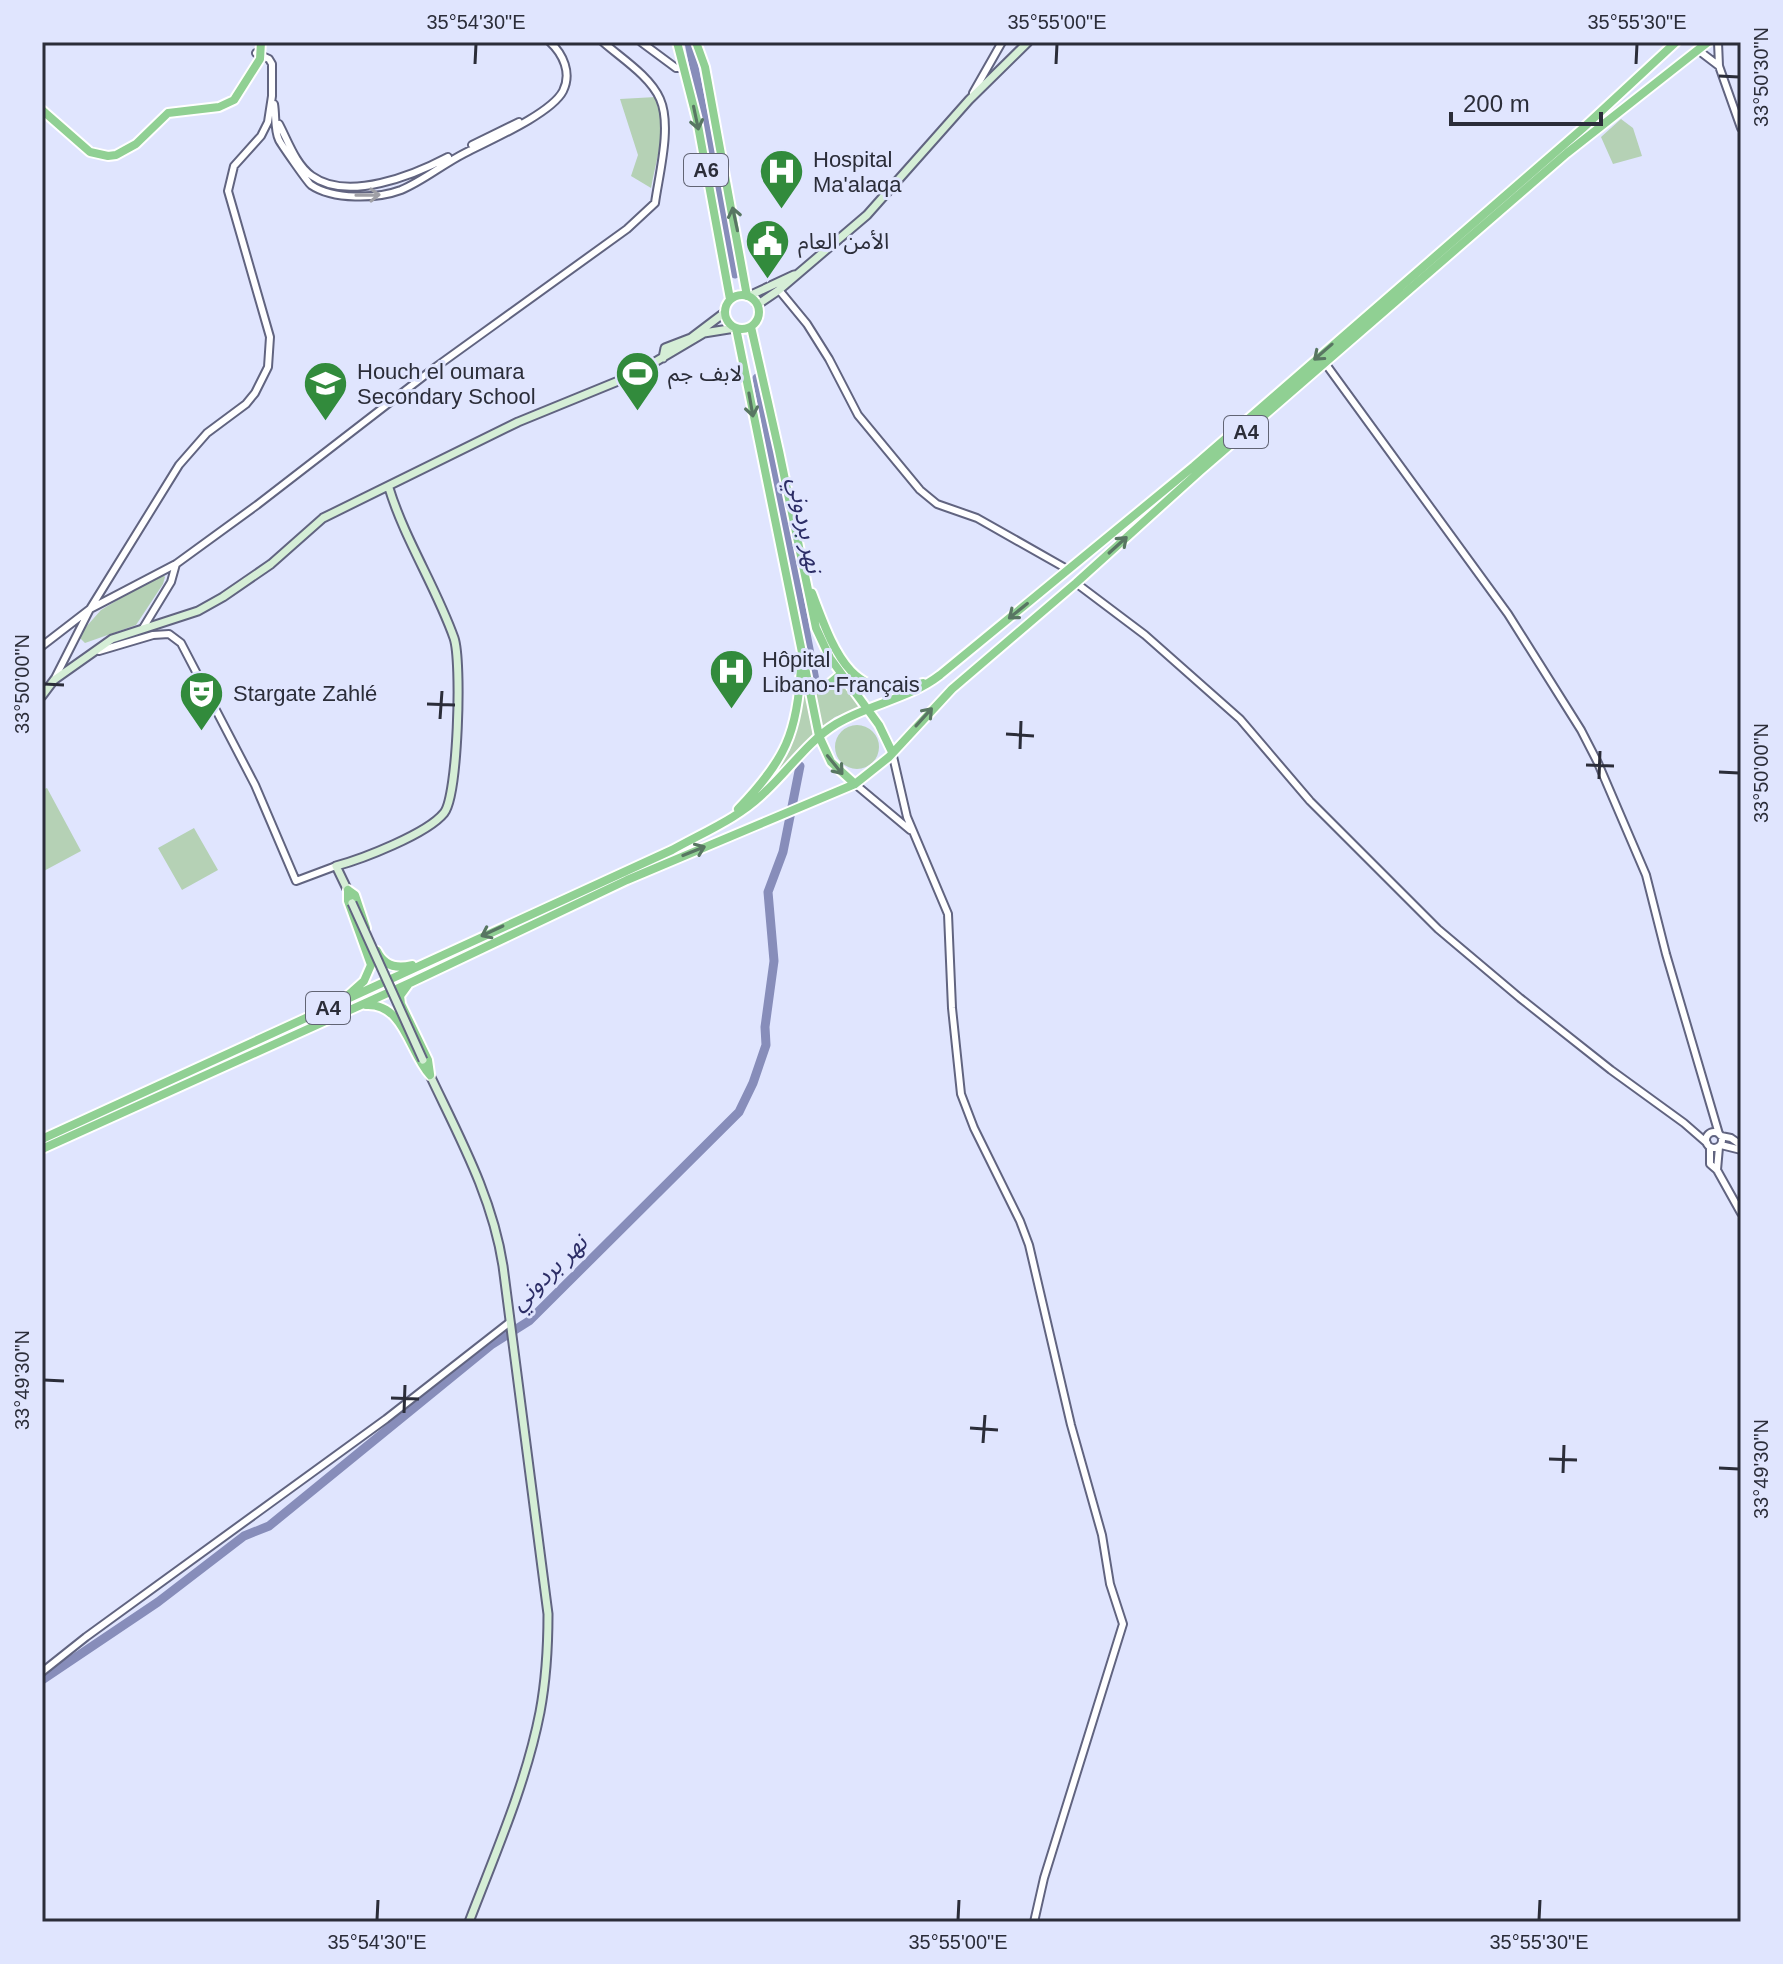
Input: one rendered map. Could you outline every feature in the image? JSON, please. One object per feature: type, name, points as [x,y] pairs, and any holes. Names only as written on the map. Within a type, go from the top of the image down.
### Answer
[{"type":"highway","points":[[42,110],[90,152],[116,155],[136,144],[168,113],[228,104],[239,95],[260,56],[259,42]]},
{"type":"highway","name":"A6","points":[[677,42],[729,294]]},
{"type":"highway","name":"A6","points":[[696,42],[705,67],[748,293]]},
{"type":"highway","name":"A4","points":[[42,1149],[338,1003],[672,850],[730,819],[765,793],[819,736],[836,724],[914,693],[1054,582],[1194,466],[1582,129],[1676,42]]},
{"type":"highway","points":[[1690,42],[1698,50]]},
{"type":"highway","name":"A4","points":[[42,1139],[244,1051],[358,1006],[627,880],[855,784],[892,752],[952,689],[1064,594],[1200,471],[1575,146],[1708,42]]},
{"type":"highway","points":[[748,293],[757,305],[758,317],[751,327],[735,328],[728,324],[724,313],[729,294],[748,293]]},
{"type":"highway","points":[[751,327],[819,638],[883,732],[892,752]]},
{"type":"highway","points":[[735,328],[819,736],[831,762],[855,784]]},
{"type":"highway","points":[[740,344],[746,340],[756,342]]},
{"type":"highway","points":[[1078,560],[1089,571]]},
{"type":"highway","points":[[804,575],[836,649],[862,681],[877,689],[895,690],[922,683],[944,671]]},
{"type":"highway","points":[[1054,582],[1064,594]]},
{"type":"highway","points":[[730,819],[775,767],[789,739],[799,697],[800,648]]},
{"type":"highway","points":[[808,686],[821,687],[841,674]]},
{"type":"highway","points":[[348,890],[355,895],[371,940],[384,962],[403,968],[430,961]]},
{"type":"highway","points":[[338,1003],[364,981],[371,969],[371,961],[348,901],[348,890]]},
{"type":"highway","points":[[412,982],[401,992],[400,999],[428,1060],[430,1075]]},
{"type":"highway","points":[[358,1006],[377,1005],[391,1010],[420,1064],[430,1075]]},
{"type":"main road","points":[[757,305],[800,273],[880,202],[969,100],[1028,42]]},
{"type":"main road","points":[[748,293],[800,273]]},
{"type":"main road","points":[[663,358],[665,348],[691,338],[724,313]]},
{"type":"main road","points":[[42,696],[54,680],[112,639],[198,611],[223,597],[271,564],[323,518],[518,422],[633,375],[713,331],[719,325],[714,319]]},
{"type":"main road","points":[[713,331],[735,328]]},
{"type":"main road","points":[[389,488],[397,514],[455,640],[458,698],[450,798],[446,811],[429,825],[362,859],[336,866],[492,1212],[499,1242],[547,1592],[546,1668],[536,1729],[523,1774],[469,1922]]},
{"type":"street","points":[[272,96],[280,142],[313,182],[331,193],[376,195],[415,183],[530,118],[558,97],[566,78],[561,53],[550,42]]},
{"type":"street","points":[[42,646],[90,609],[176,564],[420,379],[627,229],[655,203],[664,120],[660,98],[651,85],[603,42]]},
{"type":"street","points":[[641,42],[676,68],[684,68]]},
{"type":"street","points":[[969,100],[1002,42]]},
{"type":"street","points":[[1718,42],[1719,66],[1741,128]]},
{"type":"street","points":[[1698,50],[1719,66]]},
{"type":"street","points":[[54,680],[90,609],[179,465],[207,433],[246,404],[268,367],[270,337],[228,191],[234,166],[266,126],[272,96],[272,64],[260,56]]},
{"type":"street","points":[[313,182],[365,185],[393,181],[498,136]]},
{"type":"street","points":[[331,193],[334,184]]},
{"type":"street","points":[[779,290],[823,349],[858,415],[920,490],[937,504],[977,518],[1067,569]]},
{"type":"street","points":[[1325,363],[1508,614],[1581,730],[1646,875],[1720,1146],[1717,1170]]},
{"type":"street","points":[[143,628],[171,582],[176,564]]},
{"type":"street","points":[[1076,583],[1145,635],[1240,719],[1310,801],[1438,929],[1708,1145],[1741,1147]]},
{"type":"street","points":[[72,645],[86,655],[153,635],[169,634],[181,643],[255,785],[296,881],[336,866]]},
{"type":"street","points":[[892,752],[912,832],[948,914],[952,1008],[961,1094],[1029,1245],[1071,1425],[1102,1535],[1110,1584],[1123,1624],[1044,1878],[1034,1922]]},
{"type":"street","points":[[855,784],[912,832]]},
{"type":"street","points":[[1684,1123],[1731,1138],[1741,1147]]},
{"type":"street","points":[[1715,1134],[1708,1145],[1710,1164],[1717,1170],[1741,1213]]},
{"type":"street","points":[[42,1672],[510,1325]]},
{"type":"green space","points":[[656,97],[660,107],[661,130],[651,188],[631,176],[638,155],[620,99]]},
{"type":"green space","points":[[1621,119],[1633,128],[1642,156],[1613,164],[1601,137]]},
{"type":"green space","points":[[162,573],[165,577],[163,584],[136,625],[85,643],[78,636],[101,610]]},
{"type":"green space","points":[[842,681],[861,708],[835,717],[820,729],[814,692],[834,689]]},
{"type":"green space","points":[[804,686],[813,735],[762,792],[790,750]]},
{"type":"green space","points":[[857,725],[873,731],[879,747],[873,763],[857,769],[841,763],[835,747],[841,731]]},
{"type":"green space","points":[[47,788],[81,851],[42,872],[42,790]]},
{"type":"green space","points":[[194,828],[218,870],[182,890],[158,848]]},
{"type":"waterway","name":"نهر بردوني","points":[[689,42],[735,274]]},
{"type":"waterway","name":"نهر بردوني","points":[[757,378],[815,680]]},
{"type":"waterway","name":"نهر بردوني","points":[[42,1680],[158,1602],[244,1536],[269,1526],[491,1345],[529,1321],[739,1112],[766,1045],[765,1027],[774,961],[768,892],[783,852],[800,766]]},
{"type":"place","name":"Hospital Ma'alaqa","points":[[782,211]]},
{"type":"place","name":"الأمن العام","points":[[767,280]]},
{"type":"place","name":"لابف جم","points":[[637,412]]},
{"type":"place","name":"Houch el oumara Secondary School","points":[[326,423]]},
{"type":"place","name":"Hôpital Libano-Français","points":[[731,711]]},
{"type":"place","name":"Stargate Zahlé","points":[[202,732]]}]
